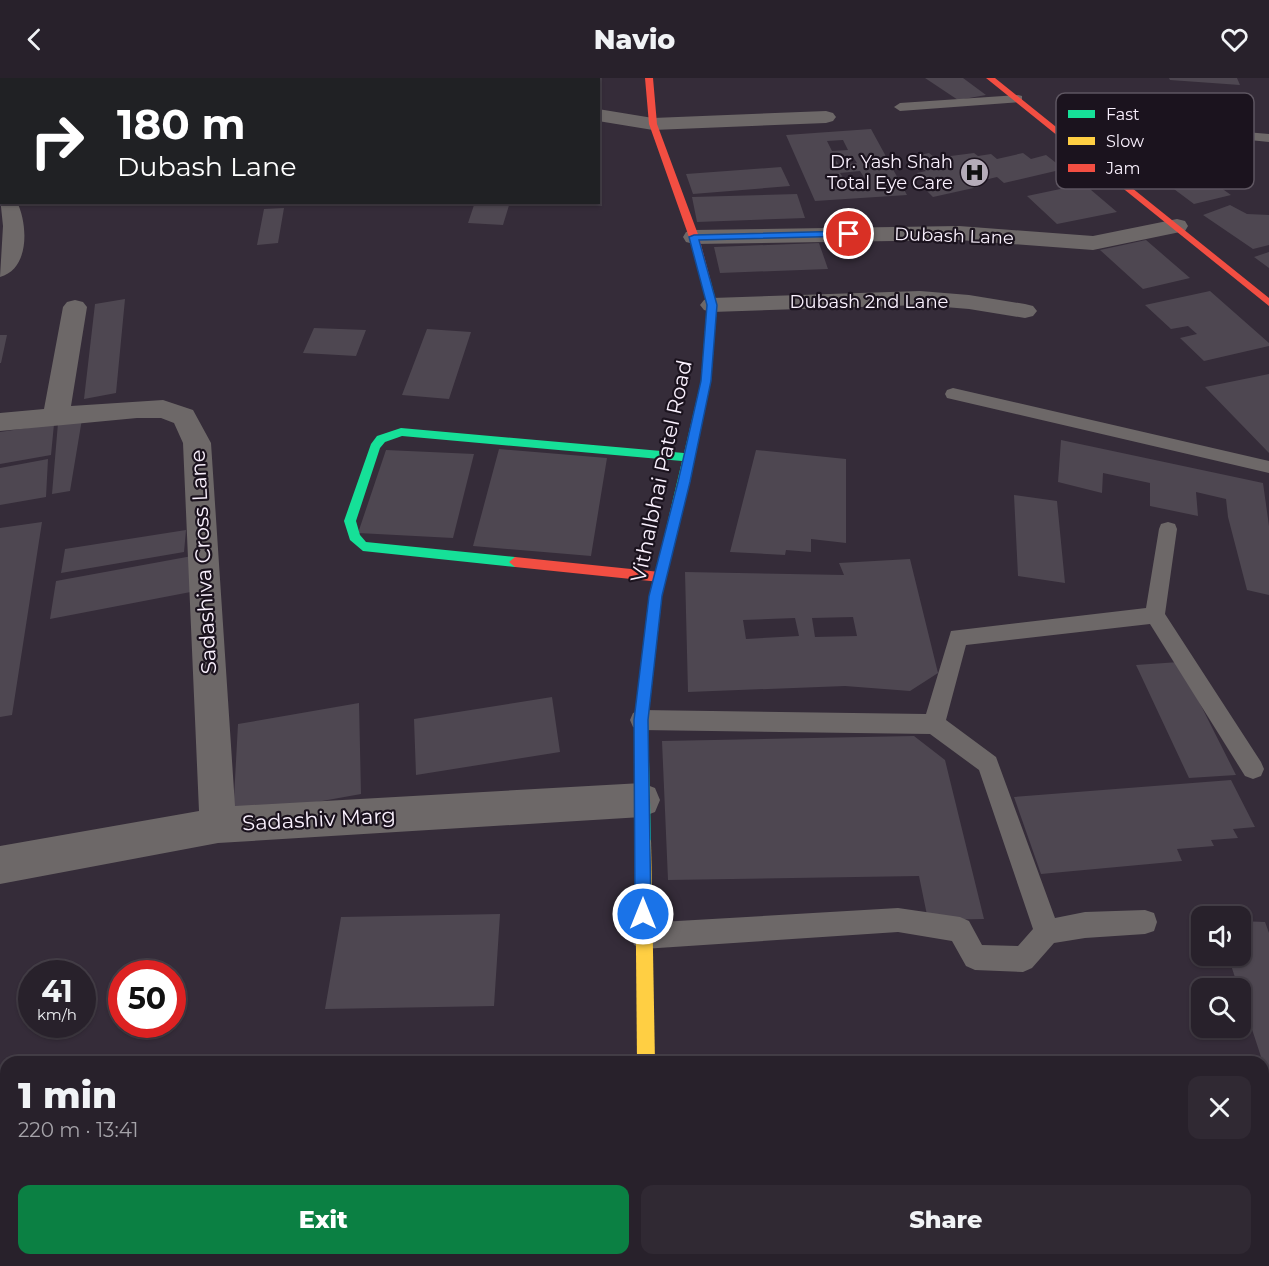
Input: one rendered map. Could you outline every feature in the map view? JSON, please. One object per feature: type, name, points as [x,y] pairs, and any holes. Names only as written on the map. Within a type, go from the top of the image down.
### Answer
[{"type":"main road","name":"Vithalbhai Patel Road","points":[[646,1056],[641,720],[660,577],[706,381],[712,305],[694,237],[652,124],[649,78]]},
{"type":"main road","points":[[990,78],[1056,129]]},
{"type":"main road","points":[[1131,189],[1269,303]]},
{"type":"main road","points":[[660,577],[363,546],[354,537],[350,521],[375,447],[381,439],[401,432],[689,458]]},
{"type":"street","points":[[600,115],[652,124],[826,117]]},
{"type":"street","points":[[0,270],[4,268],[11,246],[14,222],[7,204]]},
{"type":"street","name":"Dubash Lane","points":[[694,237],[959,233],[1093,243],[1177,226]]},
{"type":"street","name":"Dubash 2nd Lane","points":[[712,305],[920,298],[969,302],[1025,311]]},
{"type":"street","points":[[56,416],[75,307]]},
{"type":"street","name":"Sadashiva Cross Lane","points":[[0,422],[164,409],[184,417],[197,443],[218,825]]},
{"type":"street","name":"Sadashiv Marg","points":[[0,865],[218,825],[642,800]]},
{"type":"lane","points":[[900,107],[1018,99]]},
{"type":"lane","points":[[1254,137],[1269,138]]},
{"type":"lane","points":[[953,394],[1002,403],[1269,467]]},
{"type":"lane","points":[[1168,529],[1155,615],[1253,769]]},
{"type":"lane","points":[[934,724],[958,638],[1155,615]]},
{"type":"lane","points":[[641,720],[934,724],[988,764],[1047,932]]},
{"type":"lane","points":[[643,936],[898,920],[960,930],[975,957],[1023,959],[1047,932],[1085,925],[1144,922]]},
{"type":"building","points":[[925,78],[963,78],[986,95],[958,100]]},
{"type":"building","points":[[1169,78],[1237,78],[1240,85],[1170,80]]},
{"type":"building","points":[[871,129],[907,195],[815,201],[786,135]],"holes":[[[843,140],[848,150],[832,151],[827,141]],[[853,157],[857,163],[839,165],[835,159]],[[860,171],[867,182],[847,184],[840,173]]]},
{"type":"building","points":[[929,153],[935,158],[974,153],[978,156],[991,154],[997,159],[1023,153],[1031,159],[1046,155],[1056,163],[1056,171],[1004,183],[997,177],[972,183],[978,187],[933,197],[926,190],[933,189],[917,173],[926,171],[910,157]]},
{"type":"building","points":[[781,167],[790,186],[693,194],[686,174]]},
{"type":"building","points":[[1060,189],[1090,189],[1117,212],[1057,224],[1027,196]]},
{"type":"building","points":[[1174,189],[1223,189],[1231,195],[1194,204]]},
{"type":"building","points":[[797,194],[805,218],[697,222],[692,197]]},
{"type":"building","points":[[474,204],[509,204],[503,225],[468,223]]},
{"type":"building","points":[[1230,205],[1247,214],[1269,215],[1269,245],[1253,249],[1203,215]]},
{"type":"building","points":[[284,208],[278,243],[257,245],[264,209]]},
{"type":"building","points":[[1146,240],[1190,278],[1143,289],[1100,250]]},
{"type":"building","points":[[819,243],[828,269],[720,273],[714,247]]},
{"type":"building","points":[[1269,252],[1269,268],[1254,257]]},
{"type":"building","points":[[1210,291],[1269,343],[1269,346],[1204,361],[1180,338],[1197,334],[1188,326],[1171,329],[1145,305]]},
{"type":"building","points":[[125,299],[116,393],[84,399],[95,304]]},
{"type":"building","points":[[314,328],[366,330],[356,356],[303,353]]},
{"type":"building","points":[[427,329],[471,332],[449,399],[402,395]]},
{"type":"building","points":[[0,335],[7,335],[1,363],[0,363]]},
{"type":"building","points":[[1269,374],[1269,453],[1205,387]]},
{"type":"building","points":[[82,419],[70,491],[52,494],[58,423]]},
{"type":"building","points":[[54,424],[51,455],[0,464],[0,432]]},
{"type":"building","points":[[1061,440],[1263,483],[1269,526],[1269,595],[1247,590],[1228,517],[1226,499],[1196,492],[1198,516],[1150,506],[1150,483],[1103,473],[1102,493],[1058,482]]},
{"type":"building","points":[[499,449],[607,458],[591,556],[473,546]]},
{"type":"building","points":[[386,450],[474,454],[453,538],[358,533]]},
{"type":"building","points":[[756,450],[846,459],[846,543],[811,539],[811,552],[786,550],[785,555],[730,552]]},
{"type":"building","points":[[48,459],[46,497],[0,505],[0,468]]},
{"type":"building","points":[[1014,495],[1057,501],[1065,583],[1018,576]]},
{"type":"building","points":[[42,522],[12,715],[0,717],[0,528]]},
{"type":"building","points":[[186,530],[184,552],[61,573],[65,549]]},
{"type":"building","points":[[203,554],[201,590],[50,619],[56,581]]},
{"type":"building","points":[[910,559],[938,673],[910,691],[845,686],[688,692],[685,572],[844,575],[839,563]],"holes":[[[853,617],[857,636],[815,637],[812,618]],[[795,618],[799,636],[746,639],[743,620]]]},
{"type":"building","points":[[1179,662],[1236,775],[1189,778],[1136,665]]},
{"type":"building","points":[[552,697],[560,752],[416,775],[414,719]]},
{"type":"building","points":[[359,703],[361,794],[233,817],[238,724]]},
{"type":"building","points":[[914,736],[945,760],[984,919],[928,920],[919,876],[668,880],[662,741]]},
{"type":"building","points":[[1231,780],[1255,827],[1233,829],[1238,838],[1211,840],[1214,846],[1177,849],[1182,861],[1041,874],[1014,797]]},
{"type":"building","points":[[500,914],[494,1006],[325,1009],[341,917]]},
{"type":"building","points":[[1251,921],[1265,922],[1269,933],[1269,1056],[1261,1056],[1251,1026],[1251,978],[1235,978],[1231,966],[1251,966]]},
{"type":"traffic: fast","points":[[643,841],[641,720],[656,596],[706,381],[712,305],[706,282]]},
{"type":"traffic: fast","points":[[515,562],[363,546],[354,537],[350,521],[375,447],[381,439],[401,432],[689,458]]},
{"type":"traffic: slow","points":[[643,841],[646,1056]]},
{"type":"traffic: jam","points":[[649,78],[653,124],[694,237],[706,282]]},
{"type":"traffic: jam","points":[[990,78],[1056,131]]},
{"type":"traffic: jam","points":[[1128,189],[1269,303]]},
{"type":"traffic: jam","points":[[515,562],[660,577]]},
{"type":"place","name":"Dr. Yash Shah Total Eye Care","points":[[974,172]]},
{"type":"route","points":[[643,914],[641,720],[656,596],[706,381],[712,305],[694,237],[849,234]]}]
